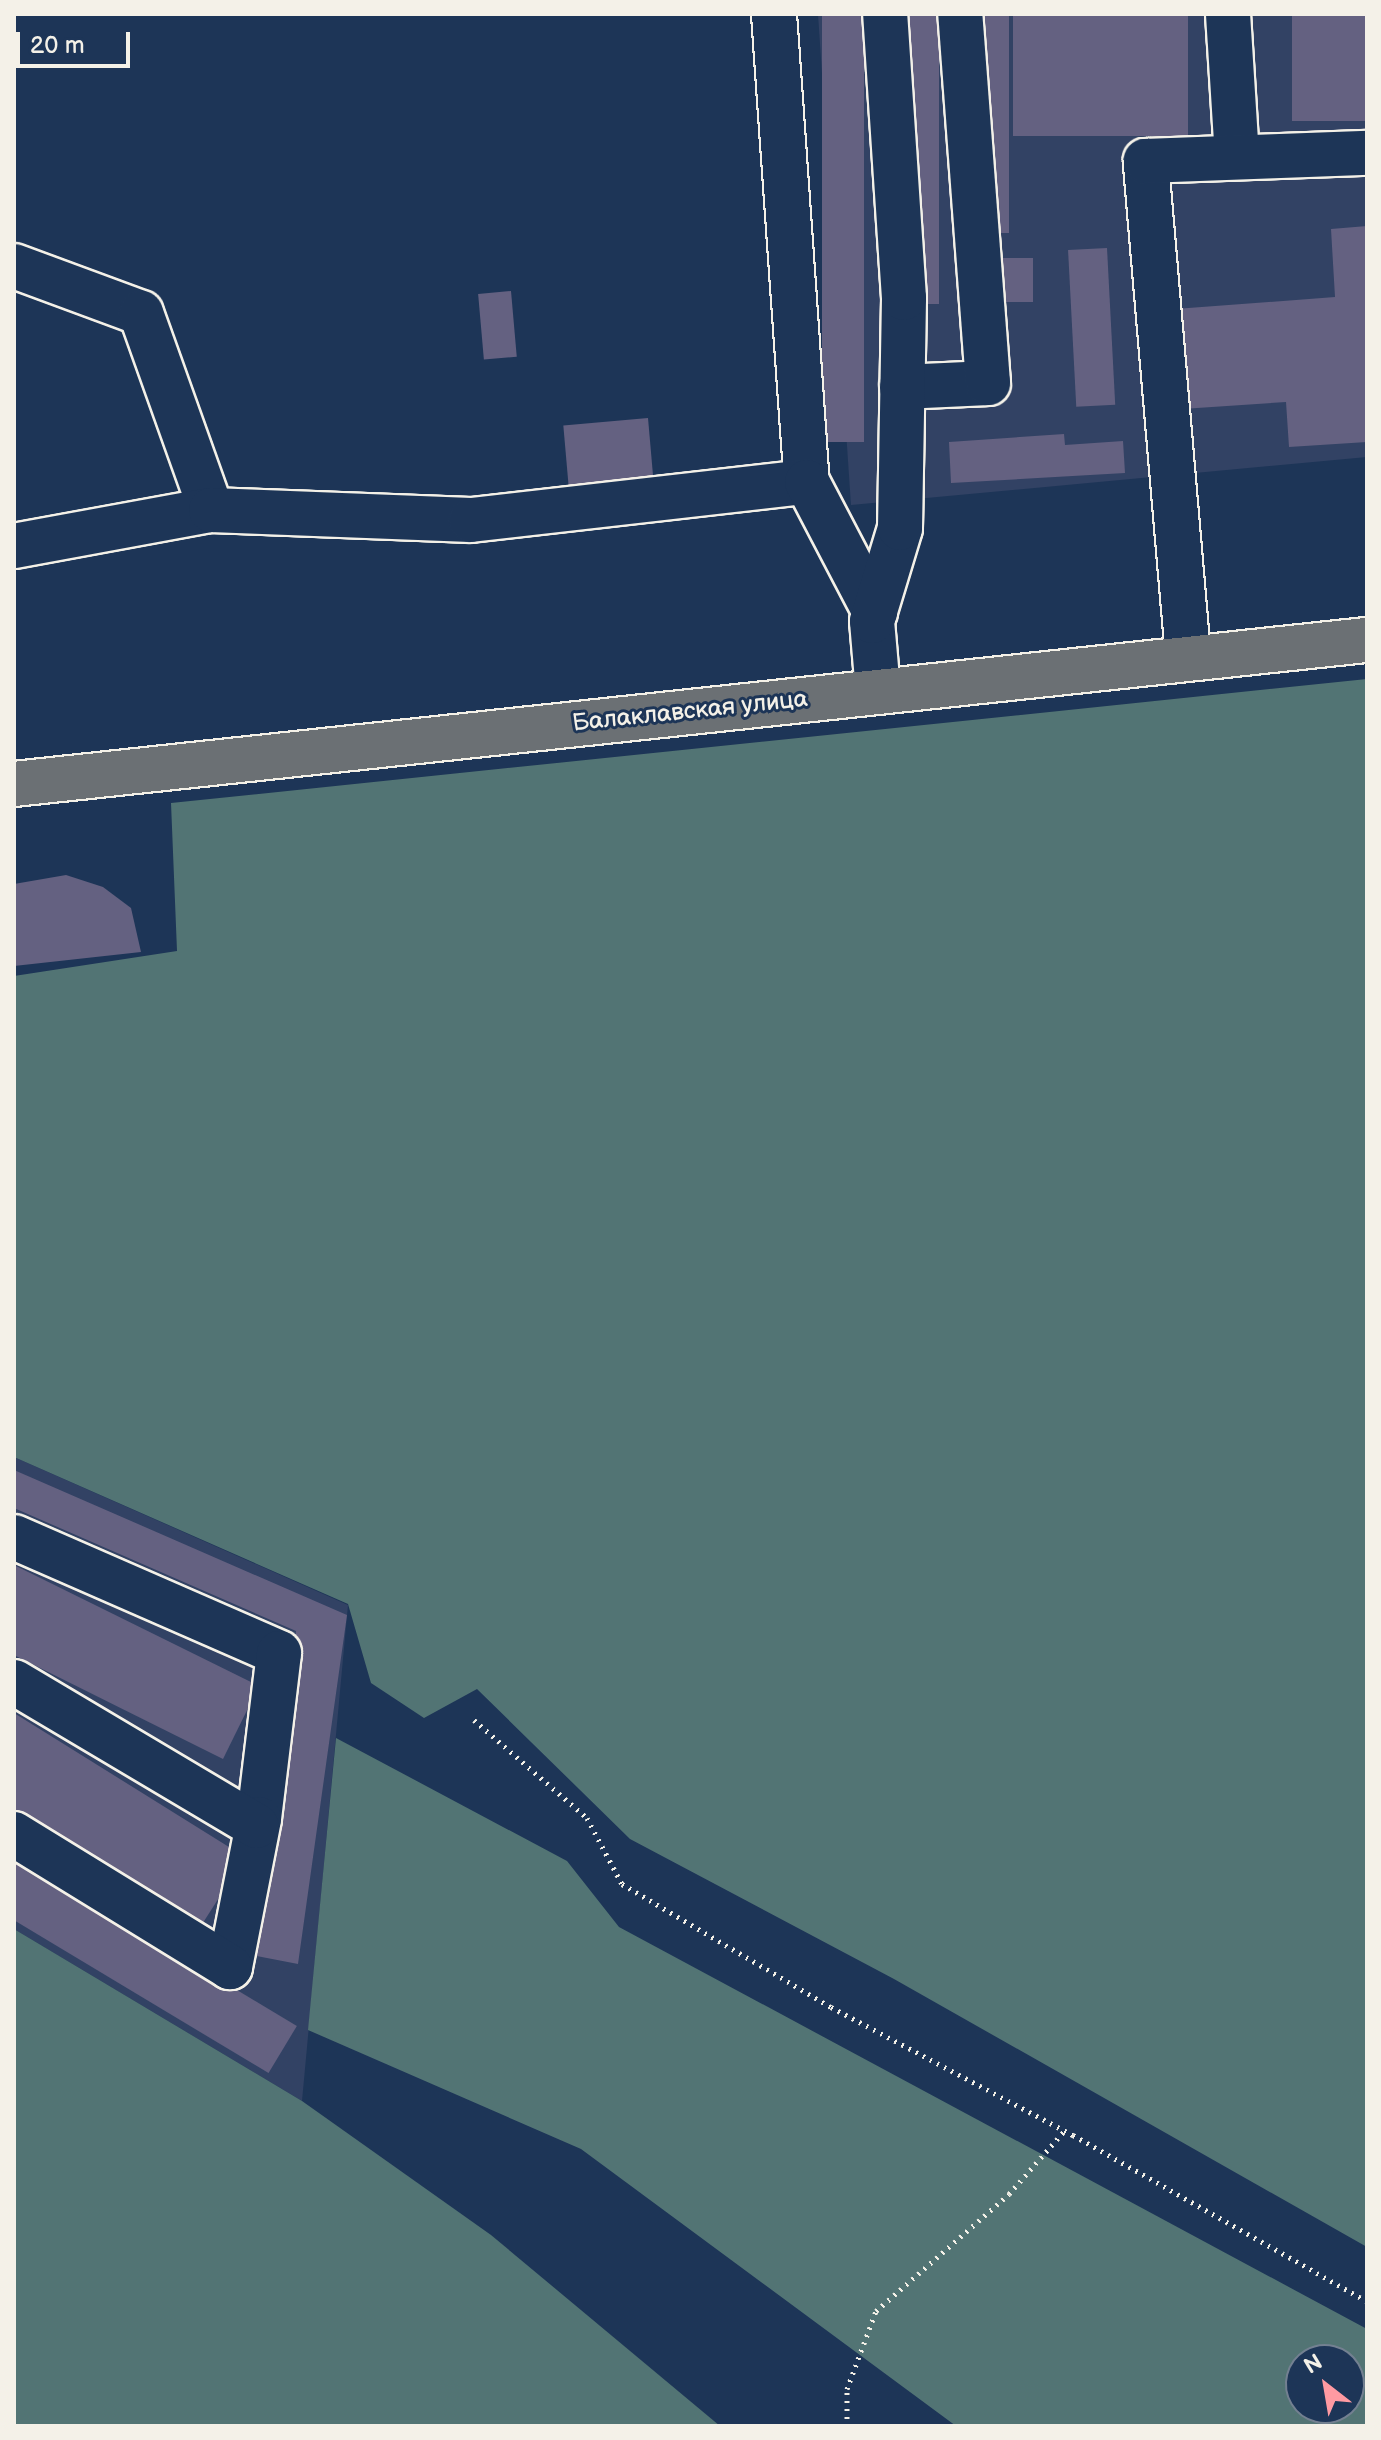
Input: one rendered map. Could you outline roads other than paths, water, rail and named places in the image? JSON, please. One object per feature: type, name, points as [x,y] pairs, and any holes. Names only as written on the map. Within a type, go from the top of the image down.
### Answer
[{"type":"main road","name":"Балаклавская улица","points":[[14,784],[1188,655],[1367,640]]},
{"type":"street","points":[[774,14],[807,482],[875,612]]},
{"type":"street","points":[[878,691],[875,612],[900,528],[904,298],[885,14]]},
{"type":"street","points":[[902,387],[988,383],[960,14]]},
{"type":"street","points":[[1228,14],[1237,157]]},
{"type":"street","points":[[1188,655],[1146,161],[1367,153]]},
{"type":"street","points":[[14,266],[141,313],[211,510]]},
{"type":"street","points":[[14,546],[211,510],[471,520],[807,482]]},
{"type":"street","points":[[14,1537],[279,1653],[257,1826],[230,1967],[14,1834]]},
{"type":"street","points":[[14,1682],[257,1826]]}]
